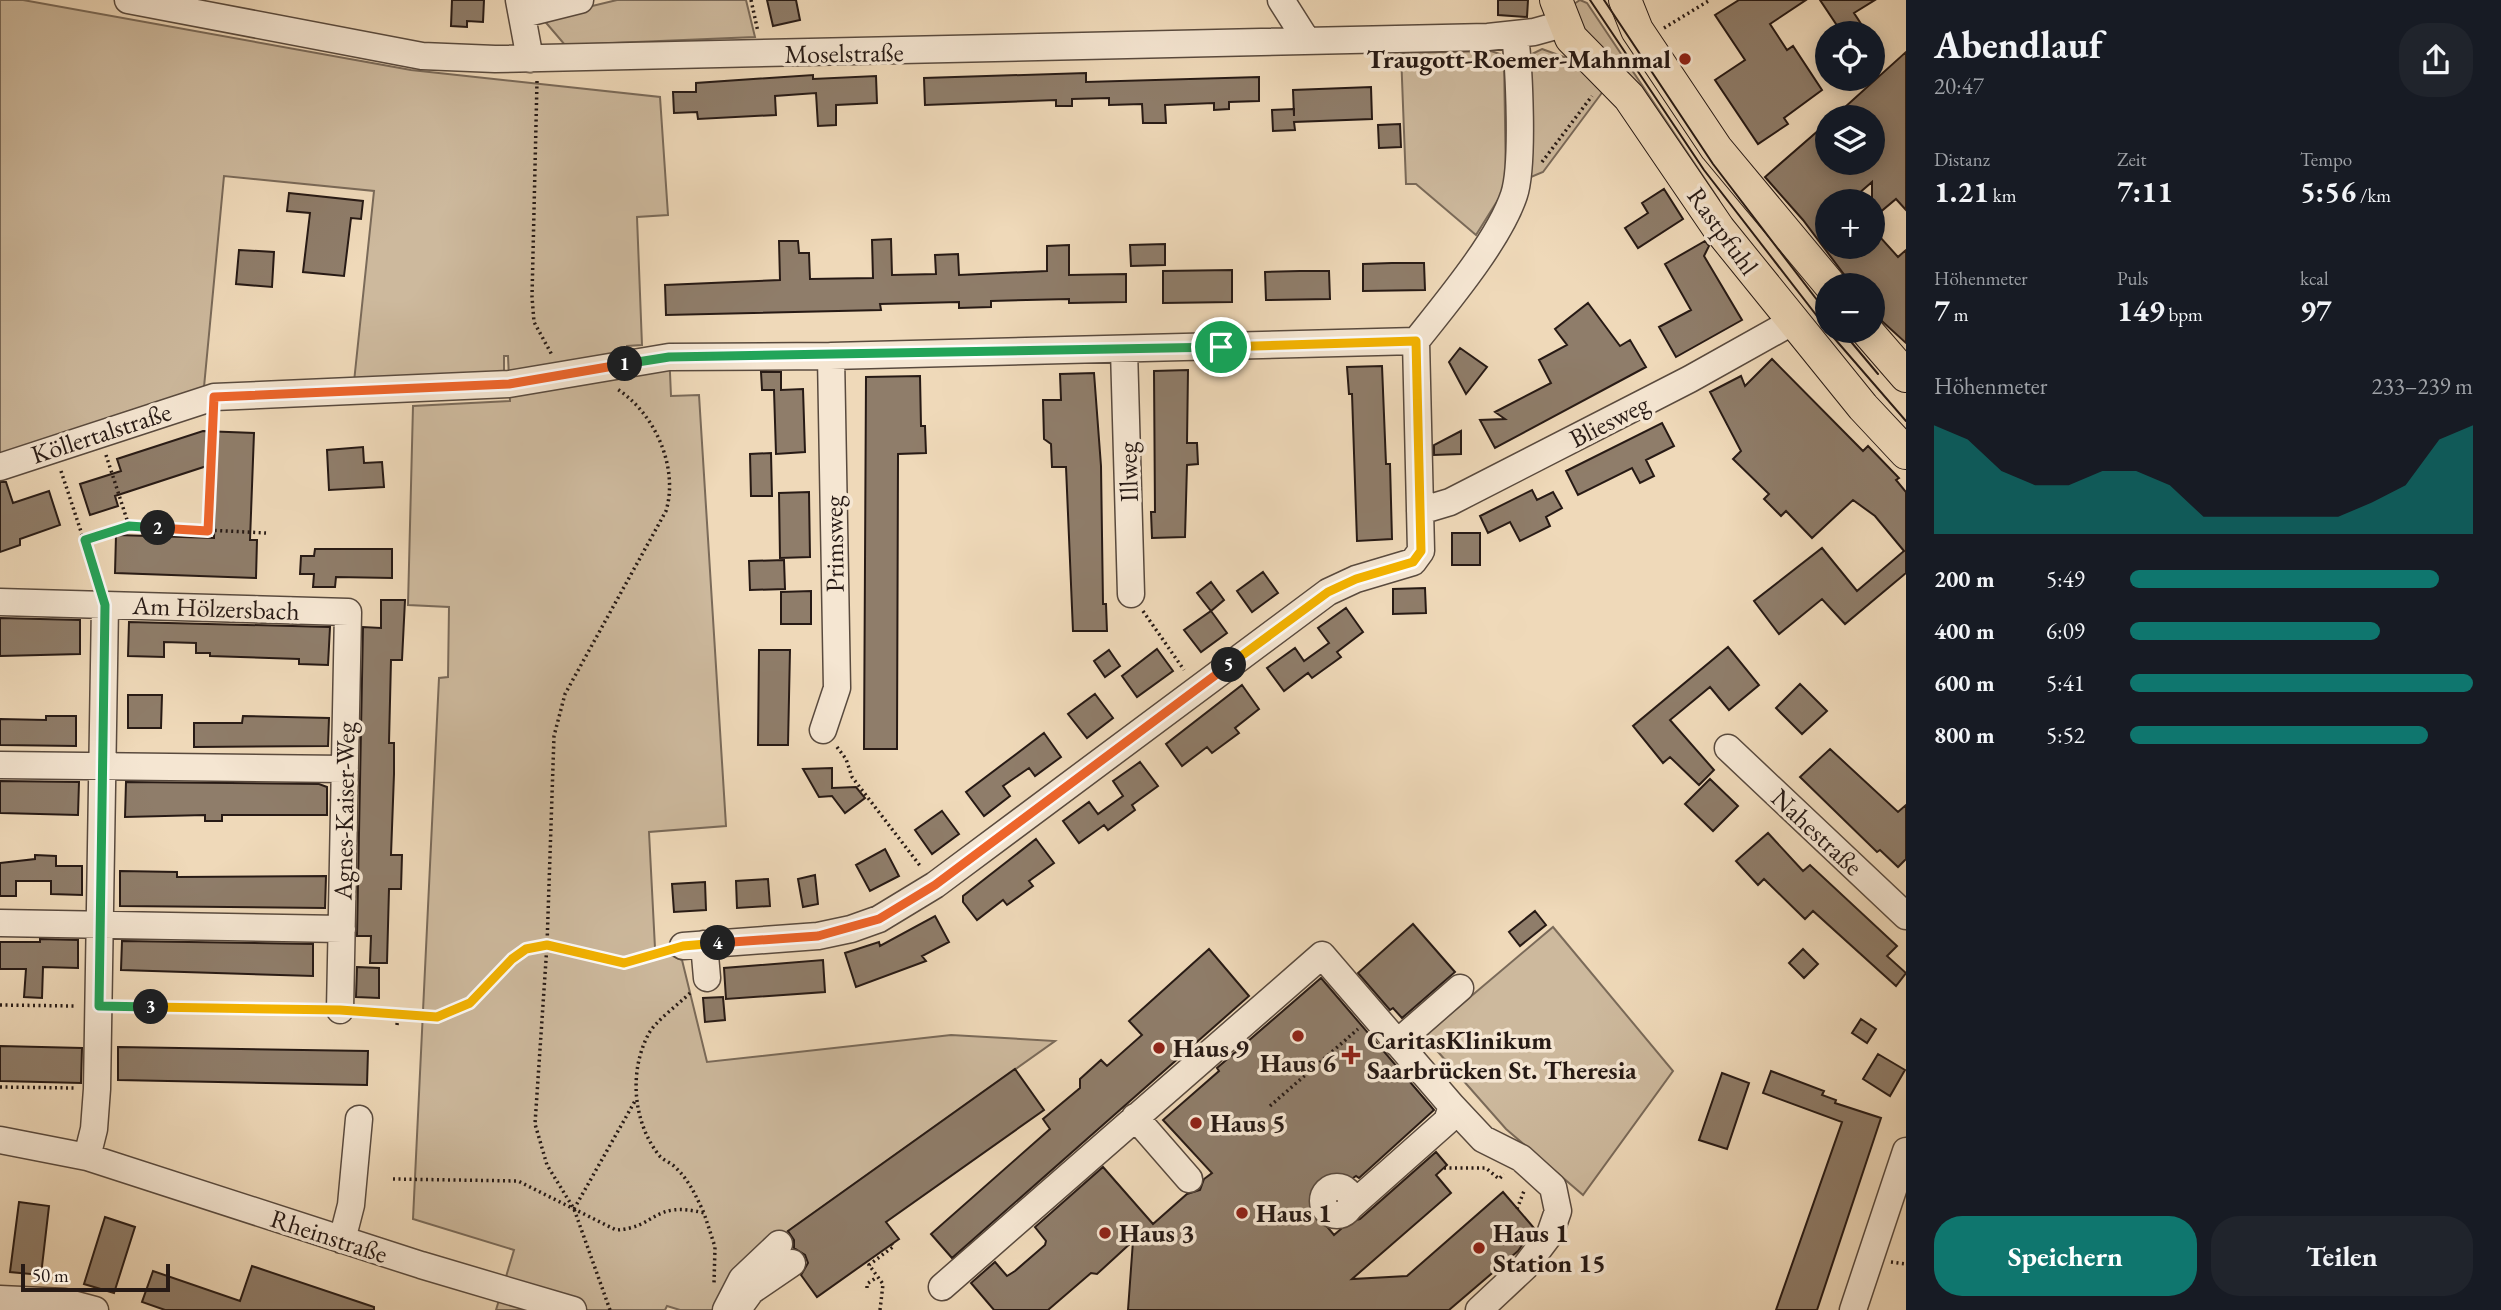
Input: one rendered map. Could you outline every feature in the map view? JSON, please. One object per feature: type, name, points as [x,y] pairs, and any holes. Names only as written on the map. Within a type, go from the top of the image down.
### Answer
[{"type":"main road","points":[[1614,0],[1649,30]]},
{"type":"main road","name":"Rastpfuhl","points":[[1625,0],[1649,30],[1716,148],[1820,273]]},
{"type":"main road","name":"Rastpfuhl","points":[[1559,7],[1584,54],[1629,97],[1719,229],[1792,321],[1906,453]]},
{"type":"main road","points":[[1877,343],[1906,376]]},
{"type":"street","name":"Moselstraße","points":[[128,0],[422,57],[533,65],[1515,35],[1559,7]]},
{"type":"street","points":[[533,65],[521,7],[580,0]]},
{"type":"street","points":[[1281,0],[1307,41]]},
{"type":"street","points":[[707,978],[694,945],[818,936],[851,929],[879,919],[935,885],[1328,592],[1356,579],[1413,562],[1421,551],[1416,341],[1503,220],[1515,193],[1515,35]]},
{"type":"street","name":"Bliesweg","points":[[1420,510],[1450,502],[1690,379],[1792,321]]},
{"type":"street","name":"Köllertalstraße","points":[[0,467],[214,397],[509,384],[669,357],[1124,350],[1416,341]]},
{"type":"street","name":"Illweg","points":[[1124,350],[1132,594]]},
{"type":"street","name":"Primsweg","points":[[823,730],[837,688],[831,356]]},
{"type":"street","name":"Am Hölzersbach","points":[[0,602],[348,612]]},
{"type":"street","points":[[87,1157],[94,1129],[97,1089],[102,924],[105,605]]},
{"type":"street","name":"Agnes-Kaiser-Weg","points":[[340,1010],[348,612]]},
{"type":"street","name":"Nahestraße","points":[[1728,748],[1906,916]]},
{"type":"street","points":[[0,765],[345,769]]},
{"type":"street","points":[[0,923],[342,929]]},
{"type":"street","points":[[942,1287],[1322,955],[1483,1139],[1521,1158],[1553,1187],[1558,1211],[1550,1234],[1525,1267],[1479,1310]]},
{"type":"street","points":[[1397,1043],[1460,988]]},
{"type":"street","points":[[1355,1198],[1447,1121],[1452,1106]]},
{"type":"street","points":[[1135,1117],[1189,1179]]},
{"type":"street","points":[[342,1240],[351,1205],[359,1119]]},
{"type":"street","name":"Rheinstraße","points":[[0,1140],[87,1157],[342,1240],[573,1310]]},
{"type":"street","points":[[1853,1310],[1906,1151]]},
{"type":"street","points":[[720,1298],[759,1275],[785,1254]]},
{"type":"street","points":[[738,1310],[759,1275]]},
{"type":"street","points":[[0,1299],[65,1302],[95,1310]]},
{"type":"path","points":[[751,0],[760,38]]},
{"type":"path","points":[[1649,30],[1710,0]]},
{"type":"path","points":[[533,65],[538,140],[532,297],[534,322],[550,354]]},
{"type":"path","points":[[1517,178],[1536,169],[1600,86]]},
{"type":"path","points":[[208,531],[214,397]]},
{"type":"path","points":[[610,1310],[574,1209],[547,1165],[535,1124],[547,945],[554,736],[558,714],[565,694],[666,511],[672,491],[659,438],[630,397]]},
{"type":"path","points":[[99,433],[129,526]]},
{"type":"path","points":[[53,449],[105,605]]},
{"type":"path","points":[[85,540],[129,526],[266,533]]},
{"type":"path","points":[[1132,594],[1196,690]]},
{"type":"path","points":[[823,730],[846,759],[852,776],[935,885]]},
{"type":"path","points":[[0,1005],[340,1010],[398,1012],[437,1017],[454,1012],[484,993],[512,959],[526,949],[547,945],[624,963],[694,945]]},
{"type":"path","points":[[574,1209],[635,1101],[639,1059],[649,1033],[679,1004]]},
{"type":"path","points":[[397,1025],[398,1012]]},
{"type":"path","points":[[1269,1106],[1374,1015]]},
{"type":"path","points":[[0,1087],[97,1089]]},
{"type":"path","points":[[635,1101],[659,1156],[690,1184],[704,1213],[715,1247],[720,1298]]},
{"type":"path","points":[[1444,1168],[1452,1168]]},
{"type":"path","points":[[393,1179],[518,1181],[616,1230],[631,1229],[667,1209],[681,1207],[704,1213]]},
{"type":"path","points":[[880,1310],[883,1284],[869,1265],[894,1246],[892,1244]]},
{"type":"path","points":[[867,1289],[867,1284],[877,1276]]},
{"type":"shaded area","points":[[0,0],[23,0],[411,70],[660,97],[668,215],[637,217],[642,345],[627,346],[627,351],[669,350],[671,396],[699,395],[726,826],[649,832],[655,948],[682,960],[707,1062],[951,1035],[1055,1041],[776,1240],[719,1310],[680,1310],[667,1306],[665,1310],[496,1310],[514,1250],[413,1219],[439,678],[448,677],[449,607],[408,605],[413,406],[510,401],[508,356],[504,356],[504,375],[354,382],[374,191],[224,176],[204,387],[0,456]]},
{"type":"shaded area","points":[[617,0],[746,0],[755,37],[565,45],[542,18]]},
{"type":"shaded area","points":[[1580,0],[1587,3],[1719,200],[1714,204],[1595,55],[1571,6]]},
{"type":"shaded area","points":[[1542,49],[1570,59],[1604,90],[1543,172],[1531,177],[1529,63],[1532,54]]},
{"type":"shaded area","points":[[1491,51],[1500,54],[1504,61],[1506,180],[1501,195],[1476,235],[1416,184],[1406,184],[1401,53]]},
{"type":"shaded area","points":[[1553,927],[1673,1071],[1583,1195],[1506,1129],[1424,1036]]},
{"type":"building","points":[[452,0],[484,0],[483,22],[467,21],[467,27],[451,26]]},
{"type":"building","points":[[767,0],[796,0],[800,20],[773,26]]},
{"type":"building","points":[[1498,0],[1528,0],[1527,17],[1498,15]]},
{"type":"building","points":[[1739,0],[1806,0],[1770,24],[1787,50],[1793,46],[1815,79],[1815,91],[1821,91],[1784,118],[1788,124],[1758,144],[1715,80],[1745,60],[1715,15]]},
{"type":"building","points":[[1820,0],[1875,0],[1854,13],[1859,21],[1834,21]]},
{"type":"building","points":[[1906,52],[1906,210],[1896,199],[1885,208],[1885,189],[1872,189],[1872,182],[1864,189],[1815,189],[1815,236],[1765,177],[1815,133],[1815,175],[1885,175],[1885,105],[1847,105],[1863,91],[1885,91],[1885,71]]},
{"type":"building","points":[[1086,73],[1086,82],[1259,77],[1259,101],[1229,102],[1229,109],[1214,110],[1214,103],[1165,105],[1166,123],[1143,123],[1142,104],[1109,105],[1109,98],[1072,99],[1072,106],[1056,106],[1056,100],[925,105],[924,78]]},
{"type":"building","points":[[813,75],[813,79],[876,76],[877,103],[836,105],[836,125],[818,126],[816,93],[775,96],[776,115],[698,119],[697,112],[674,113],[673,92],[696,92],[696,83]]},
{"type":"building","points":[[1371,87],[1372,119],[1294,122],[1295,130],[1273,131],[1272,110],[1294,109],[1293,90]]},
{"type":"building","points":[[1400,124],[1401,147],[1379,148],[1378,125]]},
{"type":"building","points":[[1664,189],[1683,219],[1638,248],[1625,228],[1648,213],[1642,203]]},
{"type":"building","points":[[289,193],[363,201],[361,219],[351,218],[344,276],[303,272],[310,213],[287,211]]},
{"type":"building","points":[[891,239],[892,275],[936,274],[935,255],[958,254],[959,275],[1047,271],[1047,246],[1069,245],[1069,275],[1126,274],[1126,302],[1069,303],[1069,299],[991,301],[991,307],[959,308],[959,302],[880,304],[881,310],[666,315],[665,285],[780,280],[779,241],[798,241],[799,253],[809,253],[810,279],[873,278],[872,240]]},
{"type":"building","points":[[1705,241],[1709,246],[1704,256],[1742,320],[1676,357],[1659,327],[1691,310],[1665,264]]},
{"type":"building","points":[[1885,242],[1898,257],[1906,250],[1906,343],[1885,324],[1885,273],[1843,273],[1832,259],[1885,259]]},
{"type":"building","points":[[1165,244],[1165,265],[1131,266],[1130,245]]},
{"type":"building","points":[[239,250],[274,252],[272,287],[236,284]]},
{"type":"building","points":[[1424,263],[1425,290],[1363,291],[1363,264]]},
{"type":"building","points":[[1232,270],[1232,302],[1163,303],[1163,271]]},
{"type":"building","points":[[1329,271],[1330,299],[1266,300],[1265,272]]},
{"type":"building","points":[[1588,303],[1620,346],[1630,340],[1646,367],[1495,448],[1480,420],[1505,419],[1495,412],[1551,383],[1539,360],[1567,345],[1555,329]]},
{"type":"building","points":[[1460,348],[1487,367],[1466,394],[1449,362]]},
{"type":"building","points":[[1772,359],[1863,451],[1868,446],[1899,478],[1896,480],[1906,492],[1906,573],[1845,624],[1822,599],[1779,634],[1754,601],[1822,548],[1857,591],[1904,551],[1875,516],[1853,500],[1812,538],[1786,511],[1781,516],[1764,499],[1769,494],[1733,459],[1741,451],[1710,392],[1741,376],[1745,386]]},
{"type":"building","points":[[1382,366],[1386,464],[1390,464],[1392,539],[1357,541],[1352,394],[1349,394],[1347,367]]},
{"type":"building","points":[[1188,370],[1187,443],[1197,443],[1198,464],[1187,465],[1185,537],[1152,538],[1151,512],[1155,512],[1154,371]]},
{"type":"building","points":[[761,372],[781,372],[781,390],[803,389],[805,452],[776,454],[774,390],[762,390]]},
{"type":"building","points":[[1094,373],[1101,466],[1103,604],[1106,604],[1107,631],[1073,631],[1066,467],[1052,467],[1051,444],[1044,439],[1043,400],[1061,400],[1060,374]]},
{"type":"building","points":[[920,376],[921,426],[925,426],[926,453],[898,454],[897,749],[864,749],[866,377]]},
{"type":"building","points":[[1662,423],[1674,446],[1646,460],[1654,476],[1640,483],[1632,468],[1578,495],[1566,471]]},
{"type":"building","points":[[203,431],[254,433],[250,540],[257,540],[256,578],[115,573],[116,535],[214,538],[216,463],[115,496],[118,506],[90,515],[80,484],[121,471],[117,459]]},
{"type":"building","points":[[1461,431],[1461,454],[1434,455],[1434,445]]},
{"type":"building","points":[[363,447],[364,463],[382,462],[384,487],[329,490],[327,450]]},
{"type":"building","points":[[771,453],[772,496],[751,496],[750,454]]},
{"type":"building","points":[[0,482],[6,482],[13,503],[49,491],[60,525],[20,539],[20,545],[0,552]]},
{"type":"building","points":[[1532,490],[1537,500],[1553,492],[1562,508],[1546,517],[1550,526],[1520,541],[1510,522],[1488,533],[1480,516]]},
{"type":"building","points":[[809,492],[810,557],[780,558],[779,493]]},
{"type":"building","points":[[1452,533],[1480,533],[1480,565],[1452,565]]},
{"type":"building","points":[[315,549],[392,549],[392,578],[336,577],[335,587],[313,587],[314,574],[300,574],[301,556],[314,556]]},
{"type":"building","points":[[784,560],[785,589],[750,590],[749,561]]},
{"type":"building","points":[[1263,572],[1278,593],[1252,612],[1237,591]]},
{"type":"building","points":[[1211,582],[1224,600],[1211,611],[1197,593]]},
{"type":"building","points":[[1425,588],[1426,613],[1393,614],[1393,589]]},
{"type":"building","points":[[811,591],[811,624],[781,624],[781,592]]},
{"type":"building","points":[[381,600],[405,600],[402,660],[391,660],[389,743],[394,743],[391,855],[402,855],[401,889],[389,889],[387,963],[370,963],[371,936],[357,936],[363,627],[381,628]]},
{"type":"building","points":[[1346,608],[1363,632],[1337,652],[1341,657],[1312,678],[1308,673],[1284,691],[1267,668],[1295,648],[1304,661],[1329,643],[1318,628]]},
{"type":"building","points":[[1211,611],[1227,633],[1201,652],[1184,630]]},
{"type":"building","points":[[0,618],[80,620],[80,654],[0,656]]},
{"type":"building","points":[[129,622],[330,627],[328,665],[299,664],[299,659],[210,656],[210,653],[196,653],[196,643],[164,642],[164,657],[128,656]]},
{"type":"building","points":[[1728,647],[1759,685],[1729,710],[1710,687],[1670,720],[1714,770],[1699,785],[1670,757],[1663,763],[1633,726]]},
{"type":"building","points":[[1157,649],[1173,671],[1137,697],[1122,676]]},
{"type":"building","points":[[759,650],[790,650],[788,745],[758,745]]},
{"type":"building","points":[[1109,650],[1120,666],[1105,677],[1094,661]]},
{"type":"building","points":[[1800,684],[1827,711],[1802,734],[1776,708]]},
{"type":"building","points":[[1242,685],[1259,709],[1235,728],[1239,733],[1212,753],[1207,747],[1182,766],[1166,744]]},
{"type":"building","points":[[1095,694],[1113,718],[1087,738],[1068,714]]},
{"type":"building","points":[[128,695],[162,695],[161,728],[128,728]]},
{"type":"building","points":[[46,716],[76,716],[76,746],[0,745],[0,719],[46,720]]},
{"type":"building","points":[[243,716],[329,718],[328,746],[194,747],[194,723],[242,723]]},
{"type":"building","points":[[1044,733],[1061,757],[1035,776],[1029,768],[1003,786],[1010,796],[984,816],[966,792]]},
{"type":"building","points":[[1830,749],[1898,812],[1906,805],[1906,859],[1898,867],[1880,850],[1877,852],[1800,777]]},
{"type":"building","points":[[1140,762],[1158,786],[1132,805],[1135,810],[1108,830],[1104,825],[1079,843],[1063,821],[1089,802],[1098,814],[1123,796],[1113,781]]},
{"type":"building","points":[[832,768],[832,788],[856,787],[865,798],[845,813],[832,796],[819,797],[803,769]]},
{"type":"building","points":[[1710,779],[1738,806],[1713,831],[1685,804]]},
{"type":"building","points":[[0,781],[79,782],[78,815],[0,813]]},
{"type":"building","points":[[126,782],[319,784],[327,787],[327,815],[222,815],[222,821],[205,821],[205,815],[125,817]]},
{"type":"building","points":[[942,811],[959,834],[932,854],[915,830]]},
{"type":"building","points":[[1768,833],[1803,871],[1810,865],[1897,946],[1887,956],[1906,973],[1896,986],[1813,911],[1805,919],[1764,879],[1758,885],[1736,861]]},
{"type":"building","points":[[1036,839],[1054,863],[1029,881],[1033,886],[1007,905],[1003,900],[977,920],[963,902],[963,896]]},
{"type":"building","points":[[885,849],[899,876],[870,891],[856,865]]},
{"type":"building","points":[[35,855],[56,856],[56,866],[82,866],[82,895],[51,894],[51,881],[16,881],[16,896],[0,896],[0,863],[35,859]]},
{"type":"building","points":[[120,871],[177,872],[177,877],[326,876],[325,908],[120,906]]},
{"type":"building","points":[[815,875],[818,904],[803,907],[798,879]]},
{"type":"building","points":[[768,879],[770,906],[737,908],[736,881]]},
{"type":"building","points":[[705,882],[706,910],[674,912],[672,884]]},
{"type":"building","points":[[1535,911],[1546,925],[1520,946],[1509,932]]},
{"type":"building","points":[[935,916],[949,942],[922,956],[926,961],[856,987],[845,953],[879,942],[880,946]]},
{"type":"building","points":[[1413,924],[1455,972],[1402,1018],[1393,1008],[1390,1010],[1358,973]]},
{"type":"building","points":[[40,939],[78,940],[78,968],[43,967],[42,998],[24,997],[26,969],[0,969],[0,942],[40,942]]},
{"type":"building","points":[[122,941],[313,944],[313,976],[121,970]]},
{"type":"building","name":"Haus 9","points":[[1209,949],[1249,996],[952,1258],[931,1234],[1050,1129],[1043,1119],[1080,1088],[1080,1079],[1101,1060],[1107,1066],[1142,1035],[1129,1021]]},
{"type":"building","points":[[1803,949],[1818,964],[1804,978],[1789,963]]},
{"type":"building","points":[[823,960],[825,992],[726,999],[724,968]]},
{"type":"building","points":[[357,967],[379,968],[379,998],[356,997]]},
{"type":"building","points":[[1321,978],[1434,1110],[1359,1178],[1356,1176],[1350,1180],[1334,1177],[1317,1186],[1313,1202],[1319,1217],[1334,1235],[1349,1222],[1360,1219],[1436,1152],[1447,1165],[1436,1175],[1451,1193],[1352,1279],[1407,1276],[1503,1192],[1534,1228],[1518,1251],[1449,1310],[1128,1310],[1133,1241],[1097,1274],[1091,1273],[1048,1310],[994,1310],[971,1283],[995,1262],[1007,1276],[1045,1245],[1046,1241],[1035,1227],[1103,1167],[1153,1224],[1187,1194],[1200,1190],[1204,1179],[1212,1173],[1163,1120],[1219,1071],[1217,1068]]},
{"type":"building","points":[[723,997],[725,1020],[705,1022],[703,998]]},
{"type":"building","points":[[1861,1019],[1876,1029],[1867,1043],[1852,1033]]},
{"type":"building","points":[[0,1046],[82,1048],[81,1083],[0,1081]]},
{"type":"building","points":[[118,1047],[368,1051],[367,1085],[118,1080]]},
{"type":"building","points":[[1878,1054],[1905,1070],[1890,1096],[1863,1079]]},
{"type":"building","points":[[1015,1069],[1044,1110],[886,1222],[899,1239],[817,1297],[801,1275],[808,1263],[805,1255],[794,1248],[794,1240],[788,1231]]},
{"type":"building","points":[[1771,1071],[1824,1091],[1822,1095],[1836,1100],[1835,1103],[1881,1118],[1817,1310],[1776,1310],[1842,1122],[1763,1093]]},
{"type":"building","points":[[1722,1073],[1749,1083],[1727,1149],[1699,1140]]},
{"type":"building","points":[[19,1202],[49,1206],[41,1275],[10,1272]]},
{"type":"building","points":[[105,1217],[135,1227],[114,1293],[84,1284]]},
{"type":"building","points":[[252,1266],[374,1307],[374,1310],[165,1310],[142,1302],[153,1271],[240,1301]]},
{"type":"tram line","points":[[1590,0],[1704,170],[1815,313]]},
{"type":"tram line","points":[[1604,0],[1713,164],[1815,297]]},
{"type":"tram line","points":[[1838,343],[1906,421]]},
{"type":"tram line","points":[[1852,343],[1878,374]]},
{"type":"place","name":"Traugott-Roemer-Mahnmal","points":[[1685,59]]},
{"type":"place","name":"Haus 6","points":[[1298,1036]]},
{"type":"place","name":"Haus 9","points":[[1159,1048]]},
{"type":"place","name":"CaritasKlinikum Saarbrücken St. Theresia","points":[[1351,1055]]},
{"type":"place","name":"Haus 5","points":[[1196,1123]]},
{"type":"place","name":"Haus 1","points":[[1242,1213]]},
{"type":"place","name":"Haus 3","points":[[1105,1233]]},
{"type":"place","name":"Haus 1 Station 15","points":[[1479,1248]]},
{"type":"route","points":[[1416,341],[1421,551],[1413,562],[1401,568],[1356,579],[1328,592],[935,885],[905,904],[879,919],[851,929],[818,936],[683,946],[624,963],[547,945],[526,949],[512,959],[484,993],[454,1012],[437,1017],[398,1012],[340,1010],[99,1006],[105,605],[85,540],[129,526],[208,531],[214,397],[509,384],[669,357],[1221,347],[1416,341]]}]
